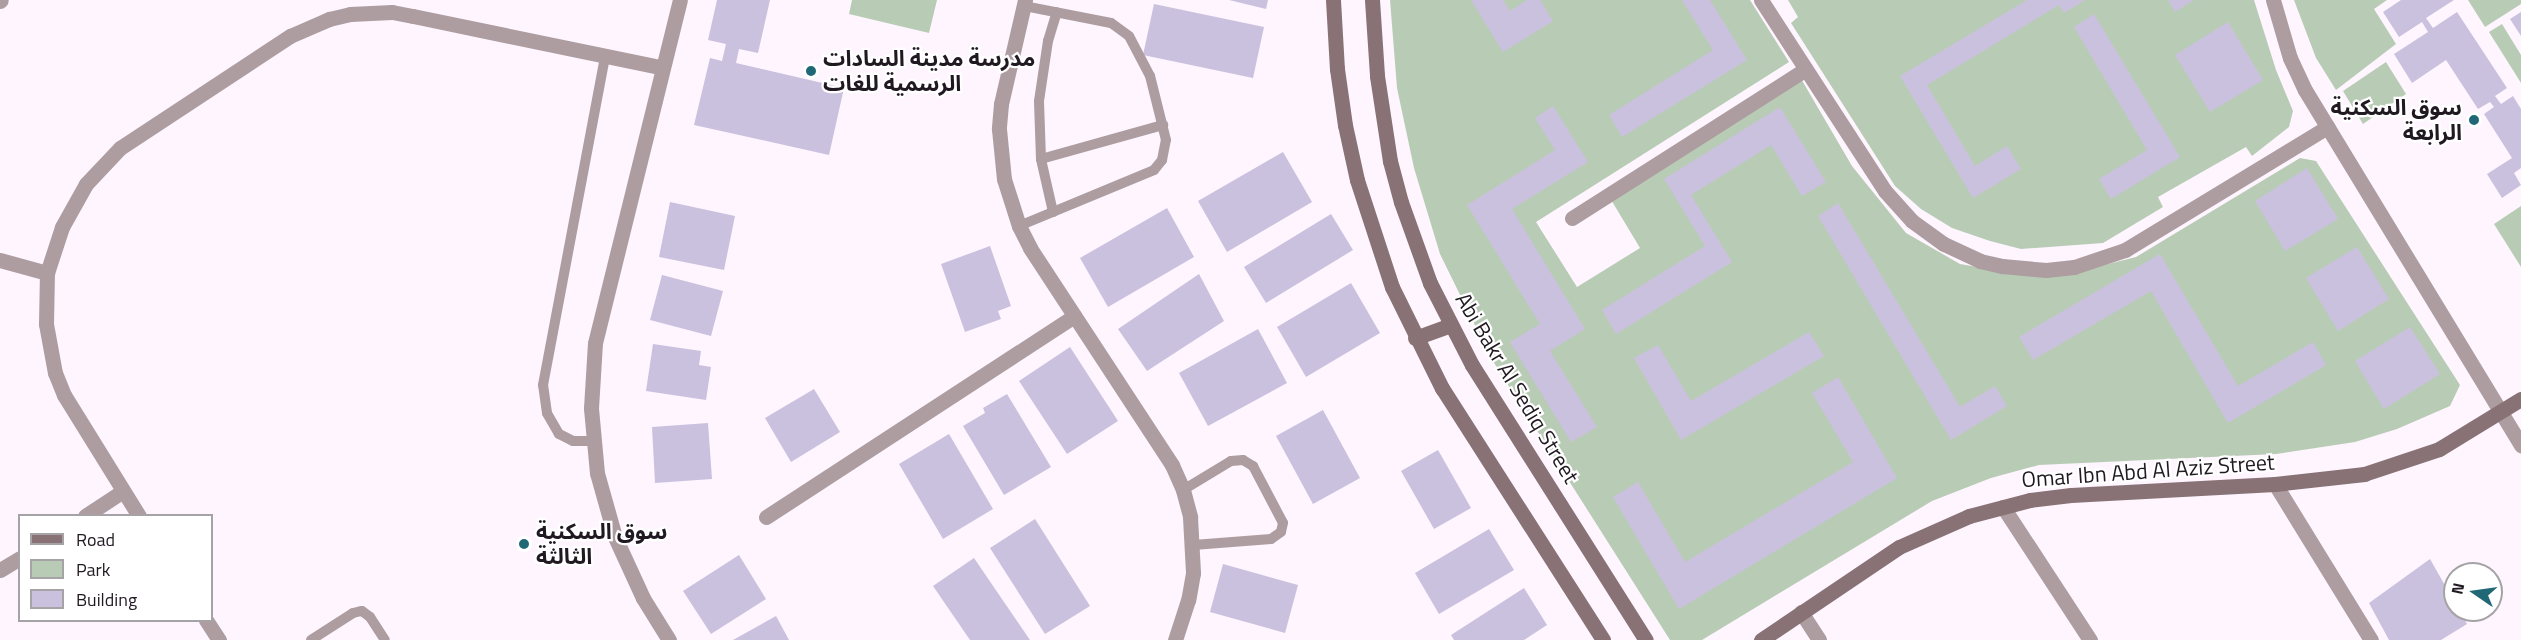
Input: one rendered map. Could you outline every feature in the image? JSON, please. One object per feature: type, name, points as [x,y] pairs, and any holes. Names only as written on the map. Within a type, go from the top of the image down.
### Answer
[{"type":"main road","points":[[1333,0],[1337,69],[1357,180],[1372,234],[1415,339],[1442,388],[1603,640]]},
{"type":"main road","name":"Abi Bakr Al Sediq Street","points":[[1372,0],[1377,76],[1390,161],[1415,243],[1450,325],[1478,375],[1646,640]]},
{"type":"main road","points":[[1415,339],[1450,325]]},
{"type":"main road","name":"Omar Ibn Abd Al Aziz Street","points":[[1761,640],[1899,547],[1933,530],[2003,507],[2071,495],[2338,479],[2391,467],[2439,449],[2521,399]]},
{"type":"street","points":[[669,640],[643,598],[615,537],[602,494],[593,441],[592,376],[595,344],[680,0]]},
{"type":"street","points":[[1761,0],[1885,191],[1912,221],[1944,244],[1980,261],[2024,269],[2074,267],[2126,250],[2327,127]]},
{"type":"street","points":[[2272,0],[2290,58],[2305,90],[2499,414],[2521,445]]},
{"type":"street","points":[[1025,3],[1001,105],[999,129],[1004,179],[1019,226],[1074,316],[1172,465],[1183,490],[1193,545],[1188,600],[1175,640]]},
{"type":"street","points":[[138,514],[76,417],[55,373],[46,324],[47,273],[73,205],[108,159],[120,148],[290,36],[309,26],[350,14],[392,12],[663,68]]},
{"type":"street","points":[[1572,218],[1806,69]]},
{"type":"street","points":[[0,260],[47,273]]},
{"type":"street","points":[[766,517],[1074,316]]},
{"type":"street","points":[[2275,484],[2371,640]]},
{"type":"street","points":[[88,514],[123,491]]},
{"type":"street","points":[[2003,507],[2090,640]]},
{"type":"street","points":[[0,570],[18,559]]},
{"type":"street","points":[[1801,612],[1819,640]]},
{"type":"street","points":[[207,622],[219,640]]},
{"type":"lane","points":[[1019,226],[1154,170],[1166,150],[1150,76],[1129,36],[1111,23],[1025,3]]},
{"type":"lane","points":[[1053,212],[1041,159],[1039,101],[1042,71],[1057,12]]},
{"type":"lane","points":[[593,441],[573,441],[560,434],[547,413],[543,385],[605,56]]},
{"type":"lane","points":[[1041,159],[1162,125]]},
{"type":"lane","points":[[1183,490],[1231,461],[1243,460],[1253,466],[1283,523],[1281,532],[1271,539],[1193,545]]},
{"type":"lane","points":[[311,640],[353,613],[362,611],[370,617],[385,640]]},
{"type":"green space","points":[[852,0],[937,0],[929,33],[849,14]]},
{"type":"green space","points":[[1390,0],[1750,0],[1789,62],[1536,222],[1577,287],[1640,248],[1610,198],[1800,77],[1852,166],[1906,233],[1960,264],[2013,273],[2080,271],[2136,257],[2300,158],[2316,161],[2460,385],[2450,406],[2397,429],[2355,442],[2276,454],[2039,465],[1991,478],[1932,501],[1702,640],[1670,640],[1491,358],[1440,254],[1414,168],[1397,88]]},
{"type":"green space","points":[[1788,0],[2254,0],[2276,70],[2293,111],[2289,127],[2252,156],[2246,147],[2158,197],[2163,207],[2103,243],[2021,249],[1952,228],[1921,209],[1895,186],[1791,23],[1798,17]]},
{"type":"green space","points":[[2294,0],[2387,0],[2374,9],[2396,44],[2336,90],[2316,58]]},
{"type":"green space","points":[[2468,0],[2521,0],[2521,4],[2485,27]]},
{"type":"green space","points":[[2502,24],[2521,55],[2521,83],[2489,32]]},
{"type":"green space","points":[[2386,62],[2406,94],[2363,124],[2343,91]]},
{"type":"green space","points":[[2521,206],[2521,267],[2494,224]]},
{"type":"building","points":[[717,0],[770,0],[758,53],[739,49],[736,63],[844,88],[829,155],[694,125],[710,58],[722,61],[726,44],[708,40]]},
{"type":"building","points":[[1229,0],[1268,0],[1266,9]]},
{"type":"building","points":[[1471,0],[1503,0],[1510,11],[1527,0],[1540,0],[1553,21],[1503,52]]},
{"type":"building","points":[[1682,0],[1710,0],[1747,60],[1622,137],[1609,115],[1713,50]]},
{"type":"building","points":[[2027,0],[2085,0],[2064,13],[2059,5],[1927,85],[1975,166],[2007,146],[2021,169],[1973,198],[1900,76]]},
{"type":"building","points":[[2168,0],[2194,0],[2175,12]]},
{"type":"building","points":[[2401,0],[2454,0],[2426,18],[2433,28],[2457,12],[2507,88],[2495,96],[2501,104],[2513,96],[2521,109],[2521,168],[2514,173],[2521,185],[2502,198],[2487,174],[2512,158],[2484,114],[2494,107],[2490,102],[2478,109],[2446,60],[2412,83],[2394,54],[2428,32],[2422,22],[2399,37],[2383,12]]},
{"type":"building","points":[[1154,4],[1264,27],[1253,78],[1143,55]]},
{"type":"building","points":[[2521,12],[2521,36],[2510,19]]},
{"type":"building","points":[[2094,14],[2180,157],[2111,199],[2099,179],[2147,150],[2074,27]]},
{"type":"building","points":[[2228,22],[2263,80],[2210,112],[2175,55]]},
{"type":"building","points":[[1553,106],[1588,162],[1512,209],[1585,329],[1550,351],[1597,427],[1571,442],[1510,342],[1540,324],[1467,205],[1555,150],[1535,118]]},
{"type":"building","points":[[1780,107],[1826,182],[1802,196],[1771,145],[1691,195],[1732,262],[1616,334],[1602,310],[1705,246],[1664,179]]},
{"type":"building","points":[[1283,152],[1312,202],[1227,252],[1198,201]]},
{"type":"building","points":[[2307,168],[2338,219],[2285,251],[2255,201]]},
{"type":"building","points":[[670,202],[735,216],[724,270],[659,257]]},
{"type":"building","points":[[1838,203],[1960,407],[1995,386],[2007,406],[1951,440],[1818,216]]},
{"type":"building","points":[[1167,208],[1194,257],[1108,307],[1080,258]]},
{"type":"building","points":[[1331,214],[1353,250],[1266,303],[1244,267]]},
{"type":"building","points":[[990,246],[1011,306],[998,311],[1001,319],[965,332],[941,264]]},
{"type":"building","points":[[2357,247],[2389,299],[2338,331],[2306,278]]},
{"type":"building","points":[[2160,254],[2238,386],[2313,342],[2326,365],[2228,423],[2151,291],[2033,360],[2019,337]]},
{"type":"building","points":[[1199,274],[1224,321],[1147,371],[1118,329]]},
{"type":"building","points":[[662,275],[723,291],[711,336],[650,320]]},
{"type":"building","points":[[1351,283],[1380,333],[1306,377],[1277,327]]},
{"type":"building","points":[[2410,327],[2440,374],[2384,409],[2355,361]]},
{"type":"building","points":[[1258,329],[1287,383],[1208,426],[1179,373]]},
{"type":"building","points":[[1809,332],[1824,356],[1681,440],[1634,358],[1658,345],[1691,401]]},
{"type":"building","points":[[653,344],[701,351],[699,365],[711,367],[706,400],[646,391]]},
{"type":"building","points":[[1070,347],[1118,421],[1067,454],[1019,381]]},
{"type":"building","points":[[1838,377],[1897,478],[1679,609],[1613,497],[1638,482],[1685,562],[1853,462],[1812,393]]},
{"type":"building","points":[[814,389],[840,432],[791,462],[765,418]]},
{"type":"building","points":[[1007,394],[1051,467],[1004,495],[963,426],[985,413],[983,408]]},
{"type":"building","points":[[1323,410],[1360,478],[1313,504],[1276,436]]},
{"type":"building","points":[[708,423],[712,479],[655,483],[652,427]]},
{"type":"building","points":[[949,434],[993,509],[943,539],[899,464]]},
{"type":"building","points":[[1438,450],[1471,508],[1434,529],[1401,471]]},
{"type":"building","points":[[1035,519],[1090,606],[1045,634],[990,548]]},
{"type":"building","points":[[1489,529],[1514,570],[1439,614],[1415,573]]},
{"type":"building","points":[[739,555],[766,599],[711,634],[683,591]]},
{"type":"building","points":[[974,558],[1030,640],[970,640],[933,586]]},
{"type":"building","points":[[2430,559],[2443,582],[2443,622],[2466,622],[2467,624],[2441,640],[2389,640],[2369,603]]},
{"type":"building","points":[[1223,564],[1298,585],[1285,633],[1210,612]]},
{"type":"building","points":[[1524,588],[1547,625],[1524,640],[1454,640],[1451,635]]},
{"type":"building","points":[[776,616],[789,640],[733,640]]},
{"type":"place","name":"مدرسة مدينة السادات الرسمية للغات","points":[[811,71]]},
{"type":"place","name":"سوق السكنية الرابعة","points":[[2474,120]]},
{"type":"place","name":"سوق السكنية الثالثة","points":[[524,544]]}]
